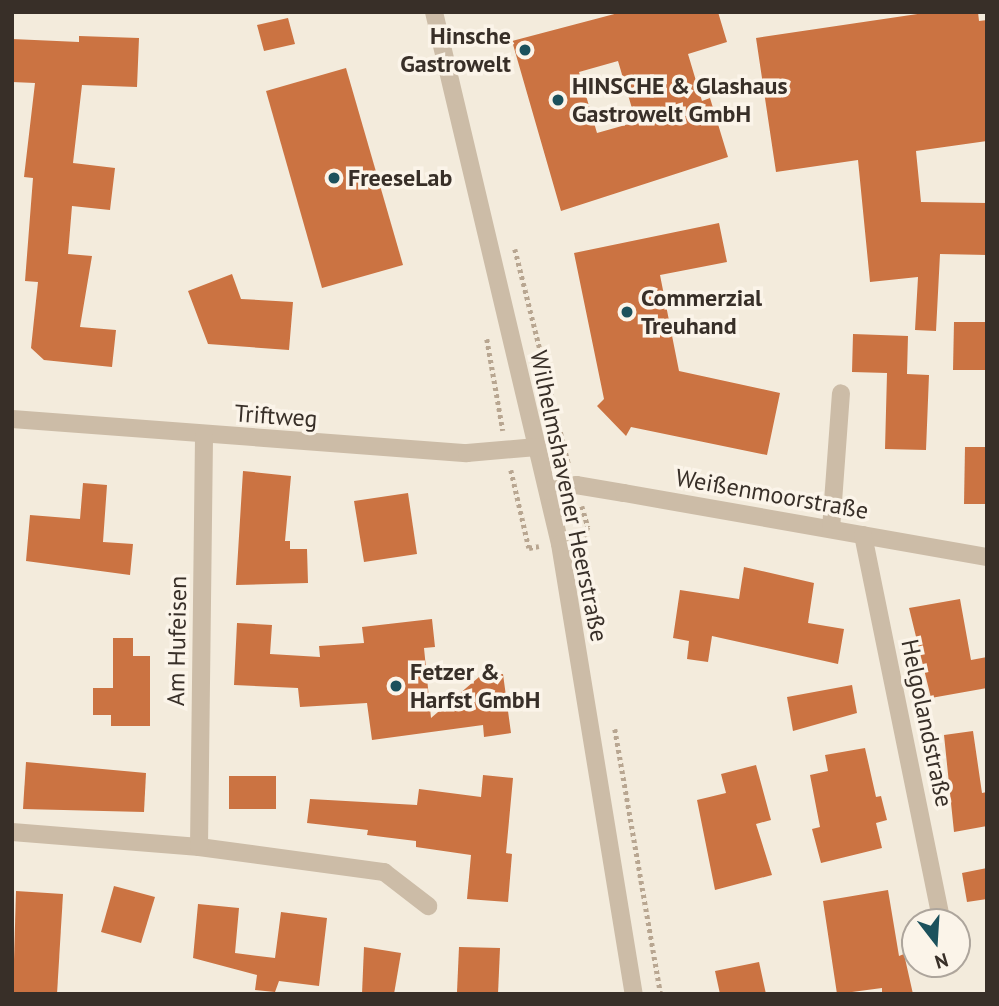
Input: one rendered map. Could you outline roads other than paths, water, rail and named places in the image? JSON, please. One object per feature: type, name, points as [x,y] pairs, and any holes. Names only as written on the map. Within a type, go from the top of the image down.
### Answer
[{"type":"street","name":"Wilhelmshavener Heerstraße","points":[[434,12],[548,491],[634,994]]},
{"type":"street","points":[[831,529],[841,393]]},
{"type":"street","name":"Triftweg","points":[[12,419],[204,436],[467,453],[537,447]]},
{"type":"street","name":"Am Hufeisen","points":[[199,847],[204,436]]},
{"type":"street","name":"Weißenmoorstraße","points":[[548,491],[576,485],[987,557]]},
{"type":"street","name":"Helgolandstraße","points":[[863,535],[939,908]]},
{"type":"street","points":[[12,832],[199,847],[384,872],[428,906]]},
{"type":"place","name":"Hinsche Gastrowelt","points":[[525,50]]},
{"type":"place","name":"HINSCHE & Glashaus Gastrowelt GmbH","points":[[558,100]]},
{"type":"place","name":"FreeseLab","points":[[334,178]]},
{"type":"place","name":"Commerzial Treuhand","points":[[627,312]]},
{"type":"place","name":"Fetzer & Harfst GmbH","points":[[396,686]]}]
